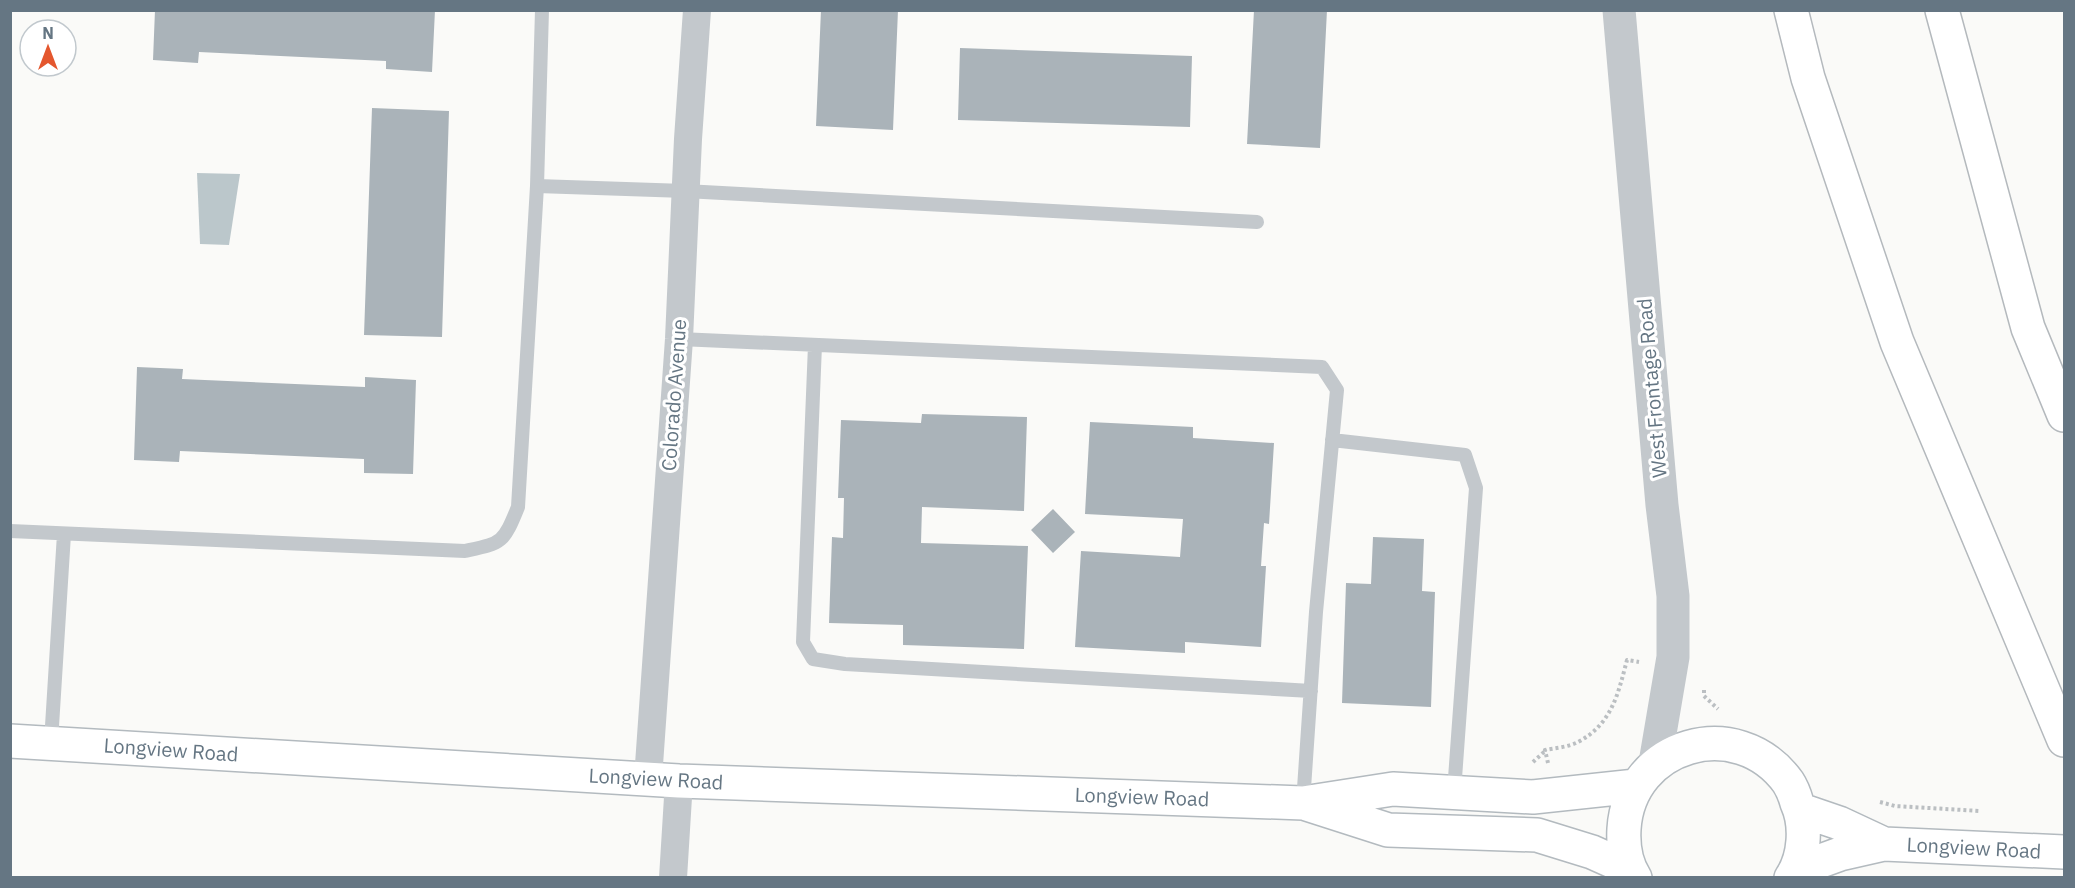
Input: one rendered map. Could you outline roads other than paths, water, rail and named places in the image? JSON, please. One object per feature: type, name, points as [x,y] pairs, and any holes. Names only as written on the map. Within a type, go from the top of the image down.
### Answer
[{"type":"main road","points":[[1791,10],[1808,78],[1897,342],[2064,740]]},
{"type":"main road","points":[[1942,10],[2028,328],[2064,415]]},
{"type":"main road","name":"Longview Road","points":[[10,741],[664,780],[1303,803],[1392,789],[1533,797],[1646,775]]},
{"type":"main road","points":[[1633,873],[1623,841],[1625,812],[1646,775],[1681,749],[1709,743],[1740,747],[1767,760],[1788,782],[1801,810],[1804,841],[1794,874]]},
{"type":"main road","name":"Longview Road","points":[[1303,803],[1388,830],[1537,835],[1592,852],[1633,873]]},
{"type":"main road","name":"Longview Road","points":[[1801,810],[1839,823],[1884,844]]},
{"type":"main road","name":"Longview Road","points":[[1794,874],[1840,854],[1884,844],[2064,852]]},
{"type":"street","name":"Colorado Avenue","points":[[673,878],[664,780],[685,191],[697,10]]},
{"type":"street","name":"West Frontage Road","points":[[1619,10],[1662,505],[1673,596],[1673,657],[1646,775]]},
{"type":"lane","points":[[10,531],[465,551],[498,544],[510,528],[518,507],[537,186],[542,10]]},
{"type":"lane","points":[[537,186],[685,191],[1257,222]]},
{"type":"lane","points":[[679,339],[1322,367],[1337,390],[1303,803]]},
{"type":"lane","points":[[815,345],[803,642],[813,659],[845,664],[1311,691]]},
{"type":"lane","points":[[1332,440],[1465,455],[1476,488],[1454,792]]},
{"type":"lane","points":[[51,742],[64,534]]}]
